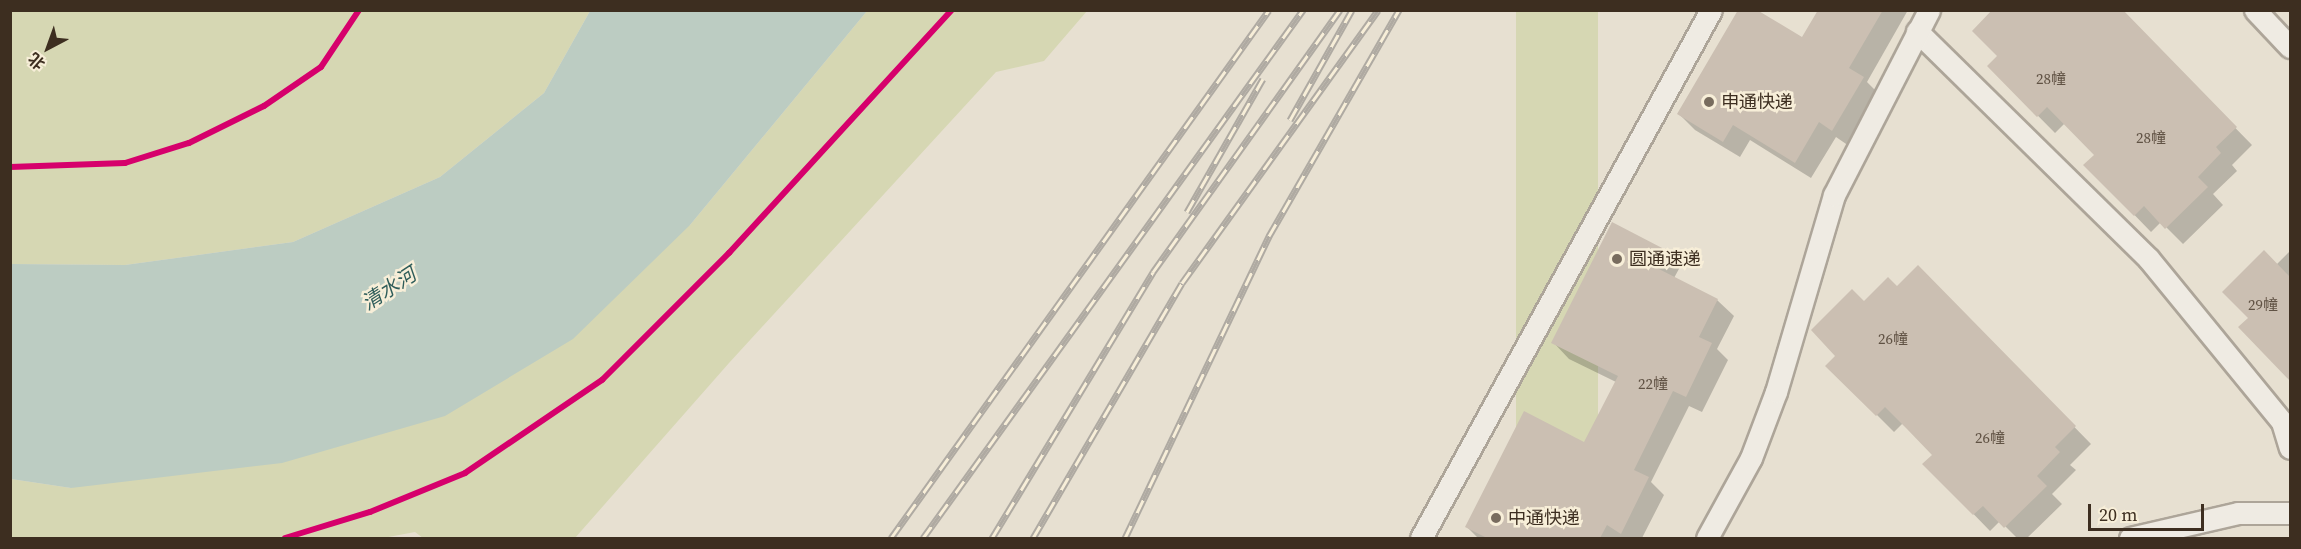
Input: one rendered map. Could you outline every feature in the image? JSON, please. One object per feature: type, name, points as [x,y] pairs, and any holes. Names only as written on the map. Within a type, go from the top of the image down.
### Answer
[{"type":"lane","points":[[1421,538],[1711,10]]},
{"type":"lane","points":[[1707,538],[1751,458],[1776,392],[1834,195],[1929,10]]},
{"type":"lane","points":[[2255,10],[2290,47]]},
{"type":"lane","points":[[1917,31],[2148,258],[2282,422],[2290,448]]},
{"type":"lane","points":[[2130,538],[2238,513],[2290,513]]},
{"type":"green space","points":[[11,11],[590,11],[544,93],[440,177],[293,242],[125,265],[11,264]]},
{"type":"green space","points":[[867,11],[1087,11],[1044,61],[996,72],[729,363],[575,538],[423,538],[415,532],[383,538],[11,538],[11,479],[71,488],[690,225]]},
{"type":"green space","points":[[1516,11],[1598,11],[1598,471],[1516,471]]},
{"type":"water","name":"清水河","points":[[590,11],[867,11],[690,225],[573,339],[445,416],[282,463],[71,488],[11,479],[11,264],[125,265],[293,242],[440,177],[544,93]]},
{"type":"building","points":[[1738,10],[1757,10],[1802,37],[1818,10],[1883,10],[1849,68],[1864,77],[1832,131],[1819,122],[1795,163],[1733,125],[1723,142],[1677,114]]},
{"type":"building","points":[[1992,10],[2123,10],[2237,127],[2216,147],[2221,153],[2198,177],[2208,187],[2165,229],[2144,206],[2134,216],[2083,165],[2094,155],[2047,107],[2037,117],[1987,66],[1997,56],[1972,31]]},
{"type":"building","points":[[1612,222],[1664,249],[1655,267],[1718,299],[1699,337],[1712,343],[1686,397],[1673,391],[1634,470],[1649,477],[1621,534],[1607,525],[1600,538],[1487,538],[1465,527],[1524,411],[1584,442],[1618,376],[1551,343]]},
{"type":"building","points":[[2264,250],[2290,277],[2290,381],[2238,327],[2248,318],[2222,292]]},
{"type":"building","points":[[1918,265],[2076,426],[2055,447],[2060,452],[2037,476],[2047,486],[2004,528],[1983,506],[1973,515],[1922,464],[1932,455],[1907,429],[1885,407],[1876,416],[1825,366],[1835,356],[1811,330],[1852,289],[1864,301],[1888,277],[1897,286]]},
{"type":"railway","points":[[891,538],[1269,10]]},
{"type":"railway","points":[[923,538],[1303,10]]},
{"type":"railway","points":[[992,538],[1153,272],[1340,10]]},
{"type":"railway","points":[[1290,120],[1352,10]]},
{"type":"railway","points":[[1033,538],[1182,283],[1378,10]]},
{"type":"railway","points":[[1125,538],[1269,236],[1399,10]]},
{"type":"railway","points":[[1187,212],[1263,79]]},
{"type":"cycle path","points":[[10,167],[125,163],[189,143],[264,106],[321,67],[359,10]]},
{"type":"cycle path","points":[[285,538],[370,512],[465,473],[602,380],[729,253],[952,10]]},
{"type":"place","name":"申通快递","points":[[1709,102]]},
{"type":"place","name":"圆通速递","points":[[1617,259]]},
{"type":"place","name":"中通快递","points":[[1496,518]]}]
